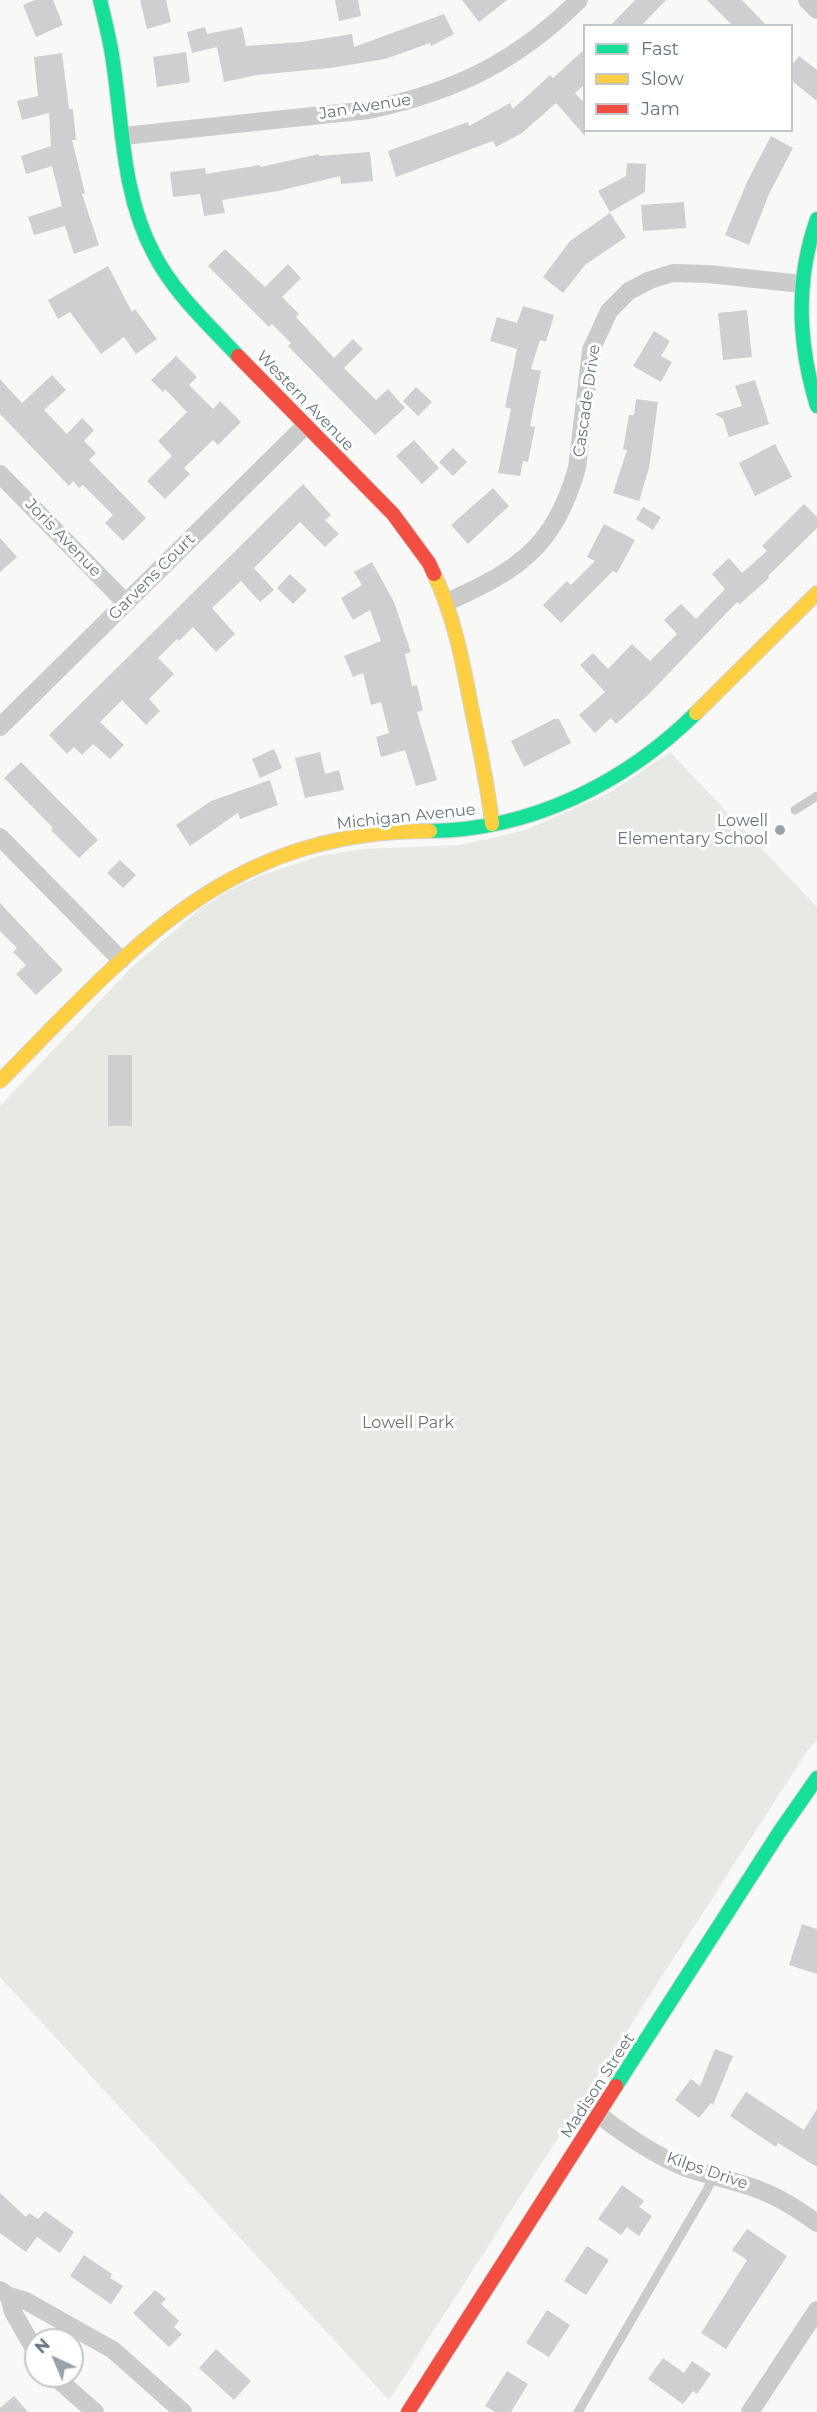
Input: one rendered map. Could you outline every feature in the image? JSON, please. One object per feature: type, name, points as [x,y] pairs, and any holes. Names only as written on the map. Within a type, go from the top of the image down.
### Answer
[{"type":"street","name":"Western Avenue","points":[[100,0],[111,49],[127,174],[135,208],[154,255],[186,301],[305,426],[378,498],[407,530],[429,563],[447,602],[456,630],[489,795],[492,824]]},
{"type":"street","name":"Jan Avenue","points":[[123,136],[369,110],[407,102],[458,85],[500,63],[546,31],[579,0]]},
{"type":"street","points":[[807,0],[817,10]]},
{"type":"street","points":[[817,219],[802,284],[801,341],[806,371],[817,406]]},
{"type":"street","name":"Cascade Drive","points":[[447,602],[488,584],[508,572],[550,531],[572,485],[577,468],[591,350],[602,324],[618,300],[629,291],[650,280],[673,273],[708,274],[802,284]]},
{"type":"street","name":"Garvens Court","points":[[0,727],[305,426]]},
{"type":"street","name":"Joris Avenue","points":[[0,474],[126,603]]},
{"type":"street","name":"Michigan Avenue","points":[[0,1081],[121,960],[203,895],[260,864],[341,839],[391,832],[454,830],[492,824],[533,814],[578,798],[641,762],[672,737],[817,593]]},
{"type":"street","points":[[0,837],[121,960]]},
{"type":"street","name":"Madison Street","points":[[408,2412],[774,1841],[817,1778]]},
{"type":"street","name":"Kilps Drive","points":[[599,2115],[639,2144],[664,2158],[713,2176],[756,2188],[774,2196],[817,2223]]},
{"type":"street","points":[[4,2293],[24,2330]]},
{"type":"street","points":[[4,2293],[26,2301],[113,2350],[183,2412]]},
{"type":"street","points":[[750,2412],[817,2310]]},
{"type":"street","points":[[68,2388],[95,2412]]},
{"type":"lane","points":[[795,810],[817,796]]},
{"type":"lane","points":[[578,2412],[713,2176]]},
{"type":"green space","name":"Lowell Park","points":[[670,752],[817,907],[817,1740],[807,1751],[389,2400],[0,1977],[0,1106],[130,969],[201,908],[230,890],[262,875],[320,856],[362,849],[460,845],[526,830],[611,792]]},
{"type":"building","points":[[35,0],[53,0],[63,25],[36,37],[23,5]]},
{"type":"building","points":[[140,0],[166,0],[171,22],[147,29]]},
{"type":"building","points":[[335,0],[358,0],[361,16],[339,21]]},
{"type":"building","points":[[462,0],[507,0],[479,22]]},
{"type":"building","points":[[635,0],[666,0],[643,24],[612,24]]},
{"type":"building","points":[[707,0],[742,0],[765,24],[731,24]]},
{"type":"building","points":[[444,14],[454,34],[431,46],[430,43],[385,59],[330,68],[257,75],[224,82],[217,47],[192,53],[187,32],[205,27],[207,34],[242,27],[246,46],[301,42],[352,34],[354,47]]},
{"type":"building","points":[[583,51],[583,86],[575,93],[583,102],[585,136],[556,103],[522,133],[496,147],[493,141],[396,177],[388,151],[468,122],[469,126],[510,103],[513,109],[550,75],[553,78]]},
{"type":"building","points":[[186,52],[190,82],[157,87],[153,57]]},
{"type":"building","points":[[62,53],[69,109],[73,109],[76,140],[72,140],[85,193],[82,194],[99,245],[74,254],[65,226],[34,235],[28,217],[62,206],[52,166],[26,174],[21,156],[51,146],[49,113],[22,120],[17,101],[38,96],[34,57]]},
{"type":"building","points":[[799,56],[817,70],[817,101],[793,82],[793,64]]},
{"type":"building","points":[[771,136],[793,148],[769,194],[749,245],[725,235],[747,182]]},
{"type":"building","points":[[370,152],[373,181],[341,184],[340,176],[278,191],[222,200],[225,213],[204,216],[200,194],[173,197],[170,172],[205,168],[206,174],[260,165],[260,167],[319,154],[319,156]]},
{"type":"building","points":[[627,163],[646,164],[645,192],[610,212],[598,191],[626,176]]},
{"type":"building","points":[[684,202],[686,228],[643,231],[641,205]]},
{"type":"building","points":[[610,213],[626,237],[585,265],[563,293],[543,277],[570,241]]},
{"type":"building","points":[[225,249],[265,287],[288,264],[301,278],[282,297],[299,314],[296,317],[334,358],[353,339],[363,349],[344,368],[376,400],[388,389],[405,408],[375,435],[288,346],[291,343],[272,324],[269,327],[208,266]]},
{"type":"building","points":[[108,266],[132,312],[135,309],[157,339],[136,354],[124,337],[101,354],[70,312],[58,319],[48,300]]},
{"type":"building","points":[[523,306],[554,315],[546,342],[540,340],[531,369],[541,371],[530,426],[535,427],[528,462],[523,461],[520,476],[498,473],[511,409],[505,407],[517,349],[490,341],[497,317],[517,323]]},
{"type":"building","points":[[747,310],[752,357],[723,360],[718,313]]},
{"type":"building","points":[[654,331],[670,341],[661,356],[672,362],[661,382],[633,366]]},
{"type":"building","points":[[176,356],[197,377],[189,385],[213,409],[220,401],[241,422],[218,445],[213,440],[184,468],[190,474],[165,499],[147,481],[172,456],[158,441],[187,412],[165,389],[163,392],[151,380]]},
{"type":"building","points":[[52,375],[66,390],[44,410],[67,434],[82,418],[94,430],[84,441],[96,453],[89,460],[146,518],[123,541],[105,523],[113,515],[83,485],[79,488],[73,481],[69,486],[0,414],[0,379],[22,403]]},
{"type":"building","points":[[755,380],[769,424],[729,437],[723,419],[715,414],[742,406],[735,386]]},
{"type":"building","points":[[416,387],[432,402],[418,416],[403,401]]},
{"type":"building","points":[[636,399],[658,402],[649,468],[639,501],[613,493],[627,450],[623,449],[629,415],[634,415]]},
{"type":"building","points":[[414,440],[439,468],[422,484],[396,456]]},
{"type":"building","points":[[775,444],[792,477],[755,496],[739,463]]},
{"type":"building","points":[[453,448],[467,462],[453,476],[439,462]]},
{"type":"building","points":[[303,484],[331,515],[325,520],[339,534],[325,547],[300,522],[254,568],[274,590],[260,602],[241,581],[212,608],[235,634],[216,652],[193,627],[158,658],[174,674],[149,699],[160,711],[146,725],[122,700],[100,722],[124,745],[110,759],[93,744],[82,755],[74,747],[67,754],[49,735]]},
{"type":"building","points":[[493,488],[509,506],[468,544],[451,525]]},
{"type":"building","points":[[804,504],[817,517],[817,528],[768,576],[769,578],[740,604],[737,602],[650,693],[616,724],[611,718],[595,733],[579,715],[605,692],[580,665],[593,653],[608,669],[632,644],[650,661],[677,634],[664,620],[681,604],[696,619],[725,589],[712,574],[729,558],[742,573],[767,551],[762,546]]},
{"type":"building","points":[[643,507],[661,517],[653,530],[636,519]]},
{"type":"building","points":[[604,524],[635,540],[617,573],[613,571],[561,623],[543,605],[567,581],[571,585],[595,561],[587,557]]},
{"type":"building","points":[[0,538],[17,557],[0,572]]},
{"type":"building","points":[[372,562],[394,602],[411,652],[405,654],[412,686],[417,685],[423,710],[417,712],[437,780],[416,786],[405,750],[381,757],[376,737],[389,733],[381,702],[371,705],[363,673],[353,677],[344,656],[381,641],[370,610],[353,620],[341,598],[362,585],[354,572]]},
{"type":"building","points":[[290,574],[307,590],[293,604],[277,588]]},
{"type":"building","points":[[554,719],[559,719],[571,743],[524,767],[511,741]]},
{"type":"building","points":[[274,749],[282,768],[260,778],[252,759]]},
{"type":"building","points":[[320,752],[325,774],[339,770],[344,790],[305,798],[295,758]]},
{"type":"building","points":[[21,762],[98,840],[79,858],[4,778]]},
{"type":"building","points":[[270,780],[278,805],[240,819],[238,813],[190,846],[176,825],[211,801]]},
{"type":"building","points":[[120,860],[136,875],[123,888],[107,873]]},
{"type":"building","points":[[0,903],[63,970],[36,995],[16,974],[26,965],[13,952],[17,948],[0,931]]},
{"type":"building","points":[[108,1055],[132,1055],[132,1126],[108,1126]]},
{"type":"building","points":[[802,1924],[817,1929],[817,1974],[789,1965]]},
{"type":"building","points":[[715,2049],[733,2056],[713,2105],[711,2103],[699,2118],[675,2100],[691,2079],[700,2086]]},
{"type":"building","points":[[746,2092],[804,2130],[817,2109],[817,2167],[778,2143],[776,2147],[730,2116]]},
{"type":"building","points":[[622,2185],[644,2201],[639,2207],[652,2216],[639,2236],[627,2227],[621,2235],[598,2219]]},
{"type":"building","points":[[0,2193],[26,2217],[29,2213],[38,2219],[45,2211],[74,2232],[60,2253],[37,2237],[26,2252],[0,2233]]},
{"type":"building","points":[[747,2229],[787,2256],[726,2349],[701,2333],[747,2260],[732,2250]]},
{"type":"building","points":[[587,2246],[609,2260],[586,2295],[564,2281]]},
{"type":"building","points":[[84,2255],[112,2274],[110,2278],[123,2286],[111,2304],[70,2276]]},
{"type":"building","points":[[155,2290],[166,2299],[161,2304],[179,2321],[174,2327],[182,2334],[169,2347],[133,2313]]},
{"type":"building","points":[[547,2310],[570,2325],[549,2357],[526,2343]]},
{"type":"building","points":[[216,2349],[251,2381],[234,2400],[199,2368]]},
{"type":"building","points":[[663,2358],[684,2373],[692,2361],[711,2374],[697,2394],[693,2391],[683,2404],[648,2379]]},
{"type":"building","points":[[507,2371],[528,2384],[511,2412],[495,2412],[485,2406]]},
{"type":"building","points":[[14,2396],[28,2412],[0,2412],[0,2408]]},
{"type":"traffic: fast","points":[[100,0],[111,49],[124,153],[143,230],[171,282],[192,308],[238,356]]},
{"type":"traffic: fast","points":[[817,219],[810,242],[802,289],[803,336],[817,406]]},
{"type":"traffic: fast","points":[[430,831],[468,829],[504,822],[540,812],[574,798],[639,761],[696,713]]},
{"type":"traffic: fast","points":[[616,2086],[780,1831],[817,1778]]},
{"type":"traffic: slow","points":[[434,574],[448,607],[462,659],[484,768],[492,824]]},
{"type":"traffic: slow","points":[[696,713],[817,593]]},
{"type":"traffic: slow","points":[[0,1081],[140,943],[188,906],[239,875],[295,851],[358,836],[430,831]]},
{"type":"traffic: jam","points":[[238,356],[393,514],[429,563],[434,574]]},
{"type":"traffic: jam","points":[[408,2412],[616,2086]]},
{"type":"place","name":"Lowell Elementary School","points":[[780,830]]}]
